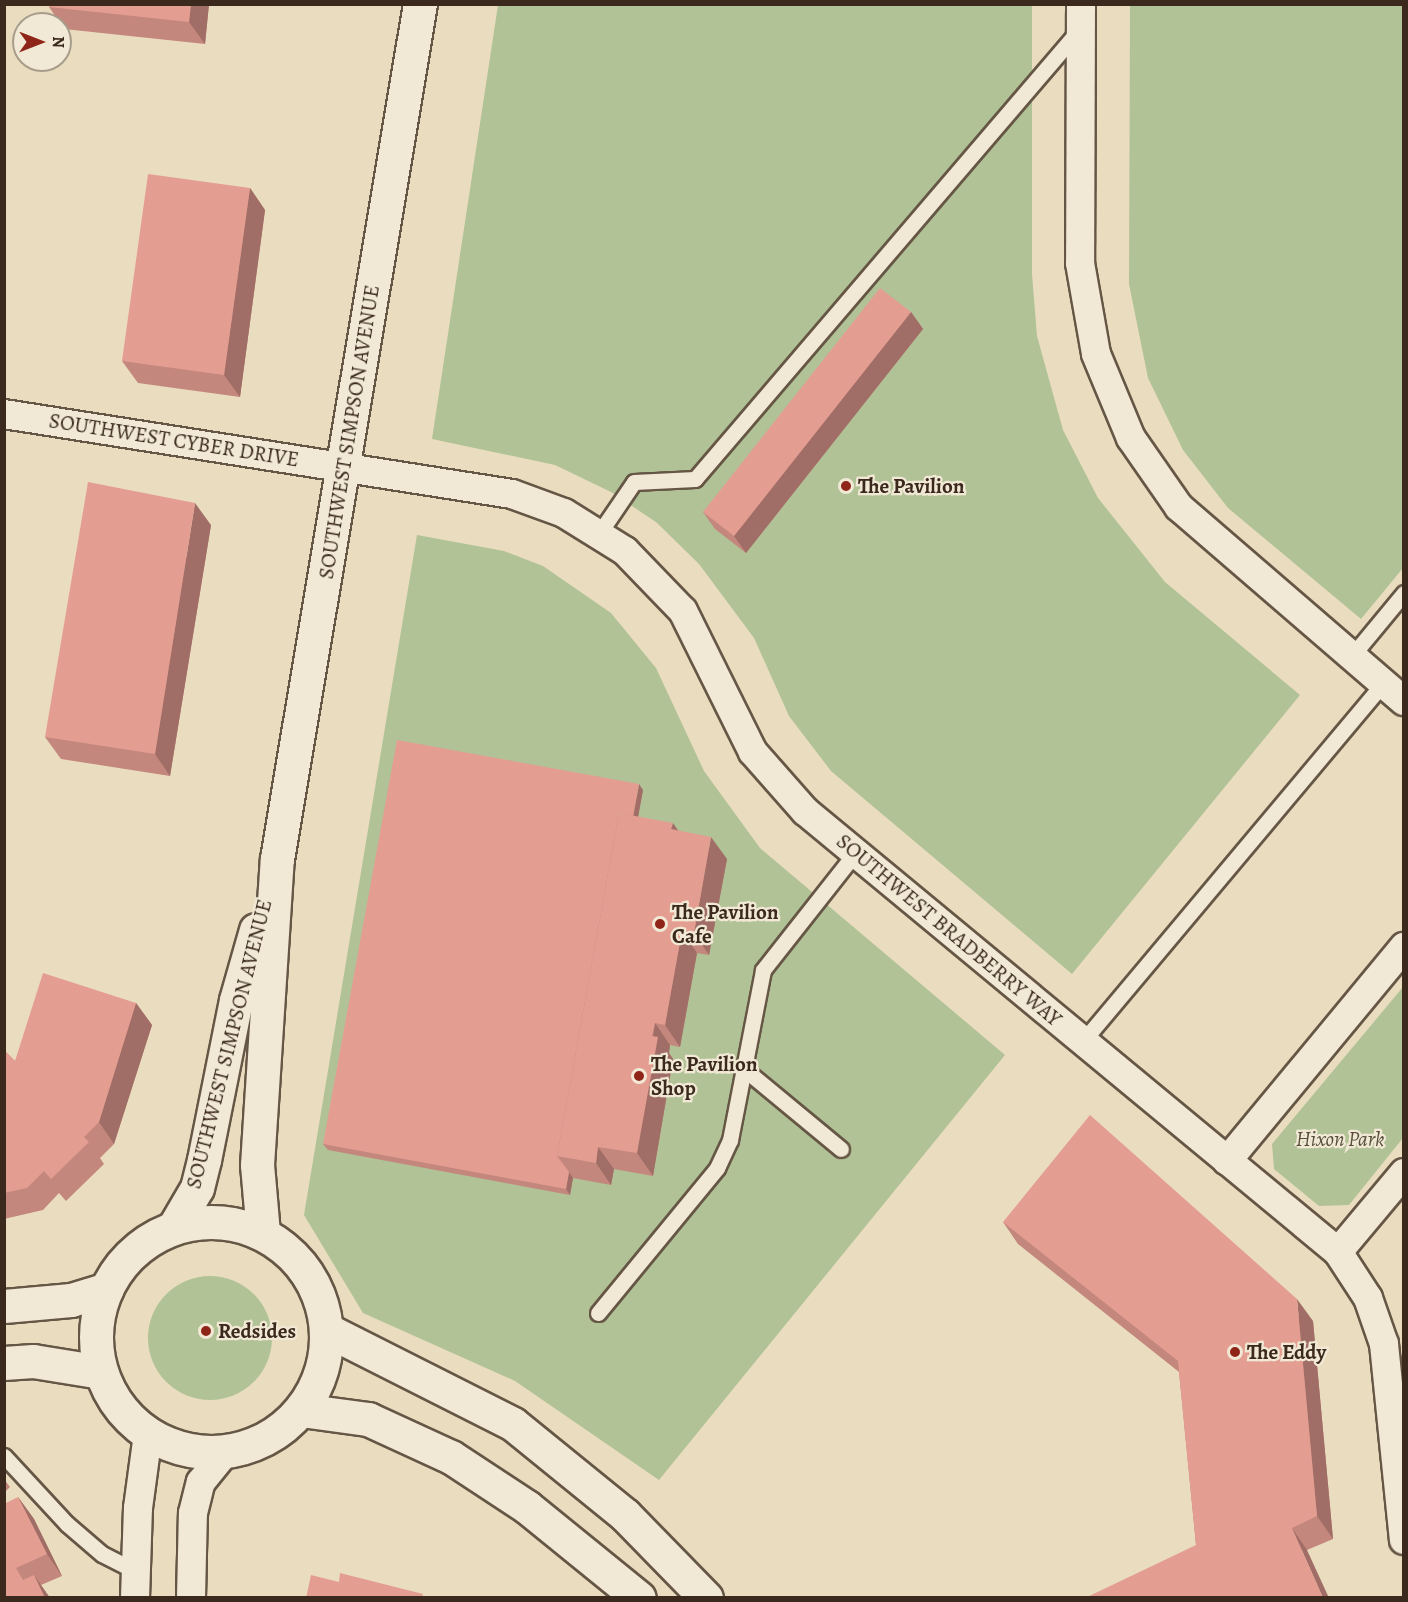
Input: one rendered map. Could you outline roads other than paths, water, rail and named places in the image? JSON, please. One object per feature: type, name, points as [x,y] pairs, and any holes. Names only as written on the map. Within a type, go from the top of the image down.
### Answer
[{"type":"main road","name":"SOUTHWEST SIMPSON AVENUE","points":[[263,1233],[257,1165],[277,859],[420,4]]},
{"type":"main road","name":"SOUTHWEST SIMPSON AVENUE","points":[[174,1227],[197,1188],[236,1000],[277,859]]},
{"type":"main road","points":[[219,1221],[263,1233],[295,1257],[318,1291],[327,1330],[321,1372],[301,1410],[280,1431],[225,1452],[185,1450],[148,1434],[120,1407],[101,1372],[96,1330],[106,1289],[134,1251],[174,1227],[219,1221]]},
{"type":"main road","points":[[4,1306],[71,1300],[106,1289]]},
{"type":"main road","points":[[327,1330],[513,1424],[625,1515],[706,1598]]},
{"type":"main road","points":[[4,1363],[33,1361],[101,1372]]},
{"type":"main road","points":[[301,1410],[368,1419],[442,1452],[527,1506],[639,1598]]},
{"type":"street","points":[[1081,16],[1080,262],[1096,354],[1131,438],[1179,507],[1393,693]]},
{"type":"street","name":"SOUTHWEST CYBER DRIVE","points":[[4,414],[344,468]]},
{"type":"street","name":"SOUTHWEST BRADBERRY WAY","points":[[344,468],[512,494],[600,532],[683,611],[753,752],[805,811],[1338,1252],[1368,1298],[1384,1344],[1398,1421],[1404,1540]]},
{"type":"street","points":[[1227,1161],[1404,946]]},
{"type":"street","points":[[1338,1252],[1404,1173]]},
{"type":"street","points":[[135,1584],[148,1434]]},
{"type":"street","points":[[191,1598],[193,1513],[201,1482],[225,1452]]},
{"type":"lane","points":[[600,532],[634,483],[695,479],[1081,16]]},
{"type":"lane","points":[[1351,657],[1404,593]]},
{"type":"lane","points":[[1083,1041],[1393,693]]},
{"type":"lane","points":[[598,1314],[717,1168],[730,1140],[763,970],[855,853]]},
{"type":"lane","points":[[743,1068],[841,1149]]},
{"type":"lane","points":[[4,1456],[67,1524],[135,1584]]},
{"type":"place","name":"The Pavilion","points":[[846,486]]},
{"type":"place","name":"The Pavilion Cafe","points":[[660,924]]},
{"type":"place","name":"The Pavilion Shop","points":[[639,1076]]},
{"type":"place","name":"Redsides","points":[[206,1331]]},
{"type":"place","name":"The Eddy","points":[[1235,1352]]},
{"type":"park label","name":"Hixon Park","points":[[1340,1139]]}]
